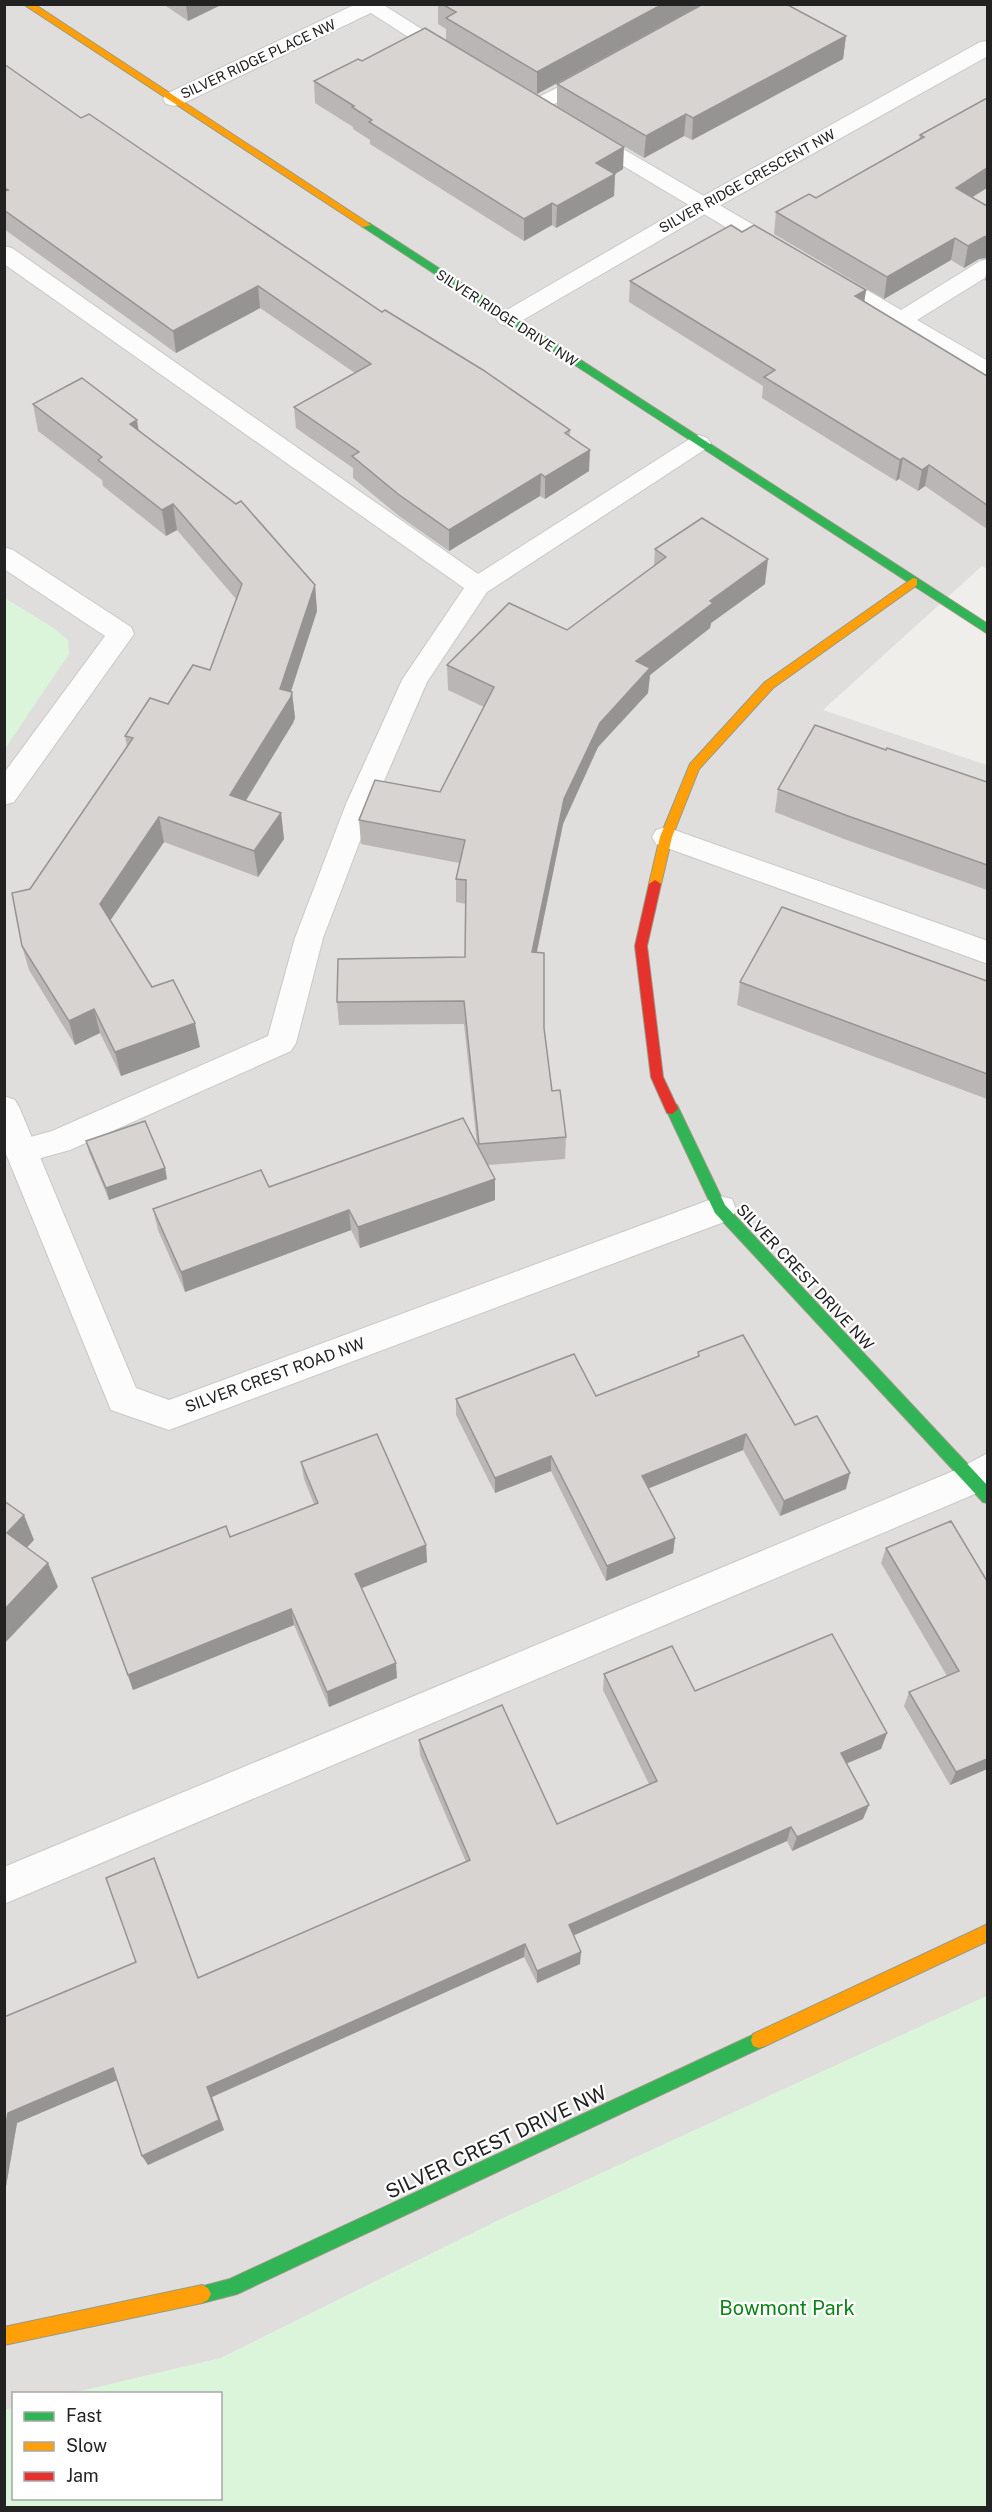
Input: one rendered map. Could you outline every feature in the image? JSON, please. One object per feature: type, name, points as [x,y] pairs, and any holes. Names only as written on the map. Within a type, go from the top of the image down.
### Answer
[{"type":"street","name":"SILVER RIDGE DRIVE NW","points":[[27,4],[987,630]]},
{"type":"street","name":"SILVER RIDGE PLACE NW","points":[[174,99],[370,5]]},
{"type":"street","name":"SILVER RIDGE CRESCENT NW","points":[[508,319],[704,205],[987,47]]},
{"type":"street","points":[[4,556],[121,634],[4,795]]},
{"type":"street","name":"SILVER CREST DRIVE NW","points":[[913,582],[766,687],[694,767],[666,837],[641,946],[657,1077],[720,1209],[982,1482]]},
{"type":"street","name":"SILVER CREST ROAD NW","points":[[4,1109],[123,1399],[169,1415],[720,1209]]},
{"type":"street","name":"SILVER CREST DRIVE NW","points":[[4,2336],[231,2288],[987,1932]]},
{"type":"lane","points":[[370,5],[467,65]]},
{"type":"lane","points":[[536,106],[609,66]]},
{"type":"lane","points":[[516,94],[987,371]]},
{"type":"lane","points":[[4,253],[478,586]]},
{"type":"lane","points":[[901,320],[987,266]]},
{"type":"lane","points":[[23,1151],[59,1141],[281,1043],[309,938],[365,794],[415,680],[478,586],[699,443]]},
{"type":"lane","points":[[666,837],[987,952]]},
{"type":"lane","points":[[4,1886],[982,1482]]},
{"type":"shaded area","points":[[4,5],[988,5],[987,569],[982,566],[823,710],[987,765],[987,1996],[497,2221],[221,2358],[77,2392],[12,2392],[12,2408],[5,2410]]},
{"type":"green space","points":[[5,598],[55,629],[68,640],[69,654],[5,749]]},
{"type":"green space","name":"Bowmont Park","points":[[987,1996],[987,2507],[5,2507],[5,2410],[12,2408],[12,2500],[222,2500],[222,2392],[77,2392],[222,2358],[497,2221]]},
{"type":"building","points":[[442,4],[663,4],[537,72],[446,18],[456,12]]},
{"type":"building","points":[[703,4],[786,4],[846,36],[693,118],[686,114],[646,136],[557,84]]},
{"type":"building","points":[[425,28],[624,147],[596,163],[615,174],[557,206],[552,203],[524,219],[369,122],[372,120],[352,107],[354,106],[314,81],[358,59],[362,61]]},
{"type":"building","points":[[4,64],[81,118],[89,114],[382,312],[385,310],[483,370],[570,430],[565,433],[590,450],[545,477],[541,474],[449,530],[398,494],[352,456],[359,452],[294,407],[371,364],[258,286],[173,331],[4,210],[4,191],[8,190],[4,188]]},
{"type":"building","points":[[987,98],[987,168],[956,188],[987,206],[987,236],[968,246],[955,238],[887,277],[776,212],[809,194],[816,198],[924,137],[920,135]]},
{"type":"building","points":[[731,225],[742,232],[754,225],[866,290],[855,296],[987,376],[987,505],[929,465],[922,470],[903,458],[900,460],[764,377],[775,370],[630,281]]},
{"type":"building","points":[[82,378],[137,420],[130,424],[236,504],[241,501],[315,585],[280,689],[292,692],[291,697],[230,795],[281,813],[254,851],[159,817],[100,904],[152,987],[173,980],[195,1023],[115,1052],[94,1009],[69,1021],[22,946],[12,893],[30,889],[133,738],[125,736],[150,698],[168,704],[193,665],[210,670],[242,584],[173,504],[162,510],[98,460],[102,457],[33,404]]},
{"type":"building","points":[[702,518],[768,559],[710,601],[713,603],[636,661],[650,668],[600,723],[564,799],[532,952],[544,953],[544,1028],[552,1091],[560,1090],[566,1137],[479,1144],[464,1001],[337,1002],[338,959],[465,957],[466,880],[456,879],[465,840],[359,820],[375,780],[440,792],[494,687],[447,665],[509,603],[567,630],[666,557],[655,549]]},
{"type":"building","points":[[815,725],[987,782],[987,865],[778,789]]},
{"type":"building","points":[[782,907],[987,981],[987,1074],[740,982]]},
{"type":"building","points":[[463,1118],[495,1179],[358,1227],[349,1210],[181,1272],[153,1209],[261,1170],[269,1187]]},
{"type":"building","points":[[145,1121],[165,1168],[106,1188],[86,1141]]},
{"type":"building","points":[[743,1335],[795,1425],[817,1416],[850,1473],[784,1501],[746,1434],[642,1476],[675,1538],[607,1566],[551,1456],[495,1478],[456,1399],[574,1354],[596,1396],[699,1356],[698,1352]]},
{"type":"building","points":[[377,1434],[426,1545],[355,1574],[396,1663],[327,1692],[291,1609],[128,1675],[92,1578],[226,1526],[230,1537],[318,1503],[301,1462]]},
{"type":"building","points":[[4,1501],[24,1515],[7,1533],[48,1563],[4,1610]]},
{"type":"building","points":[[951,1521],[987,1581],[987,1759],[956,1772],[909,1692],[959,1671],[886,1548]]},
{"type":"building","points":[[832,1634],[887,1733],[841,1753],[869,1805],[797,1837],[791,1827],[569,1925],[581,1952],[537,1971],[525,1944],[207,2087],[219,2120],[142,2156],[113,2068],[8,2113],[4,2137],[4,2017],[136,1962],[106,1878],[154,1858],[198,1978],[470,1860],[419,1740],[502,1705],[557,1824],[657,1781],[604,1674],[672,1646],[695,1691]]},
{"type":"traffic: fast","points":[[366,225],[988,630]]},
{"type":"traffic: fast","points":[[672,1109],[720,1209],[988,1497]]},
{"type":"traffic: fast","points":[[202,2294],[231,2288],[759,2040]]},
{"type":"traffic: slow","points":[[27,4],[366,225]]},
{"type":"traffic: slow","points":[[655,884],[666,837],[694,767],[769,685],[913,582]]},
{"type":"traffic: slow","points":[[759,2040],[988,1932]]},
{"type":"traffic: slow","points":[[4,2336],[202,2294]]},
{"type":"traffic: jam","points":[[655,884],[641,946],[657,1077],[672,1109]]}]
